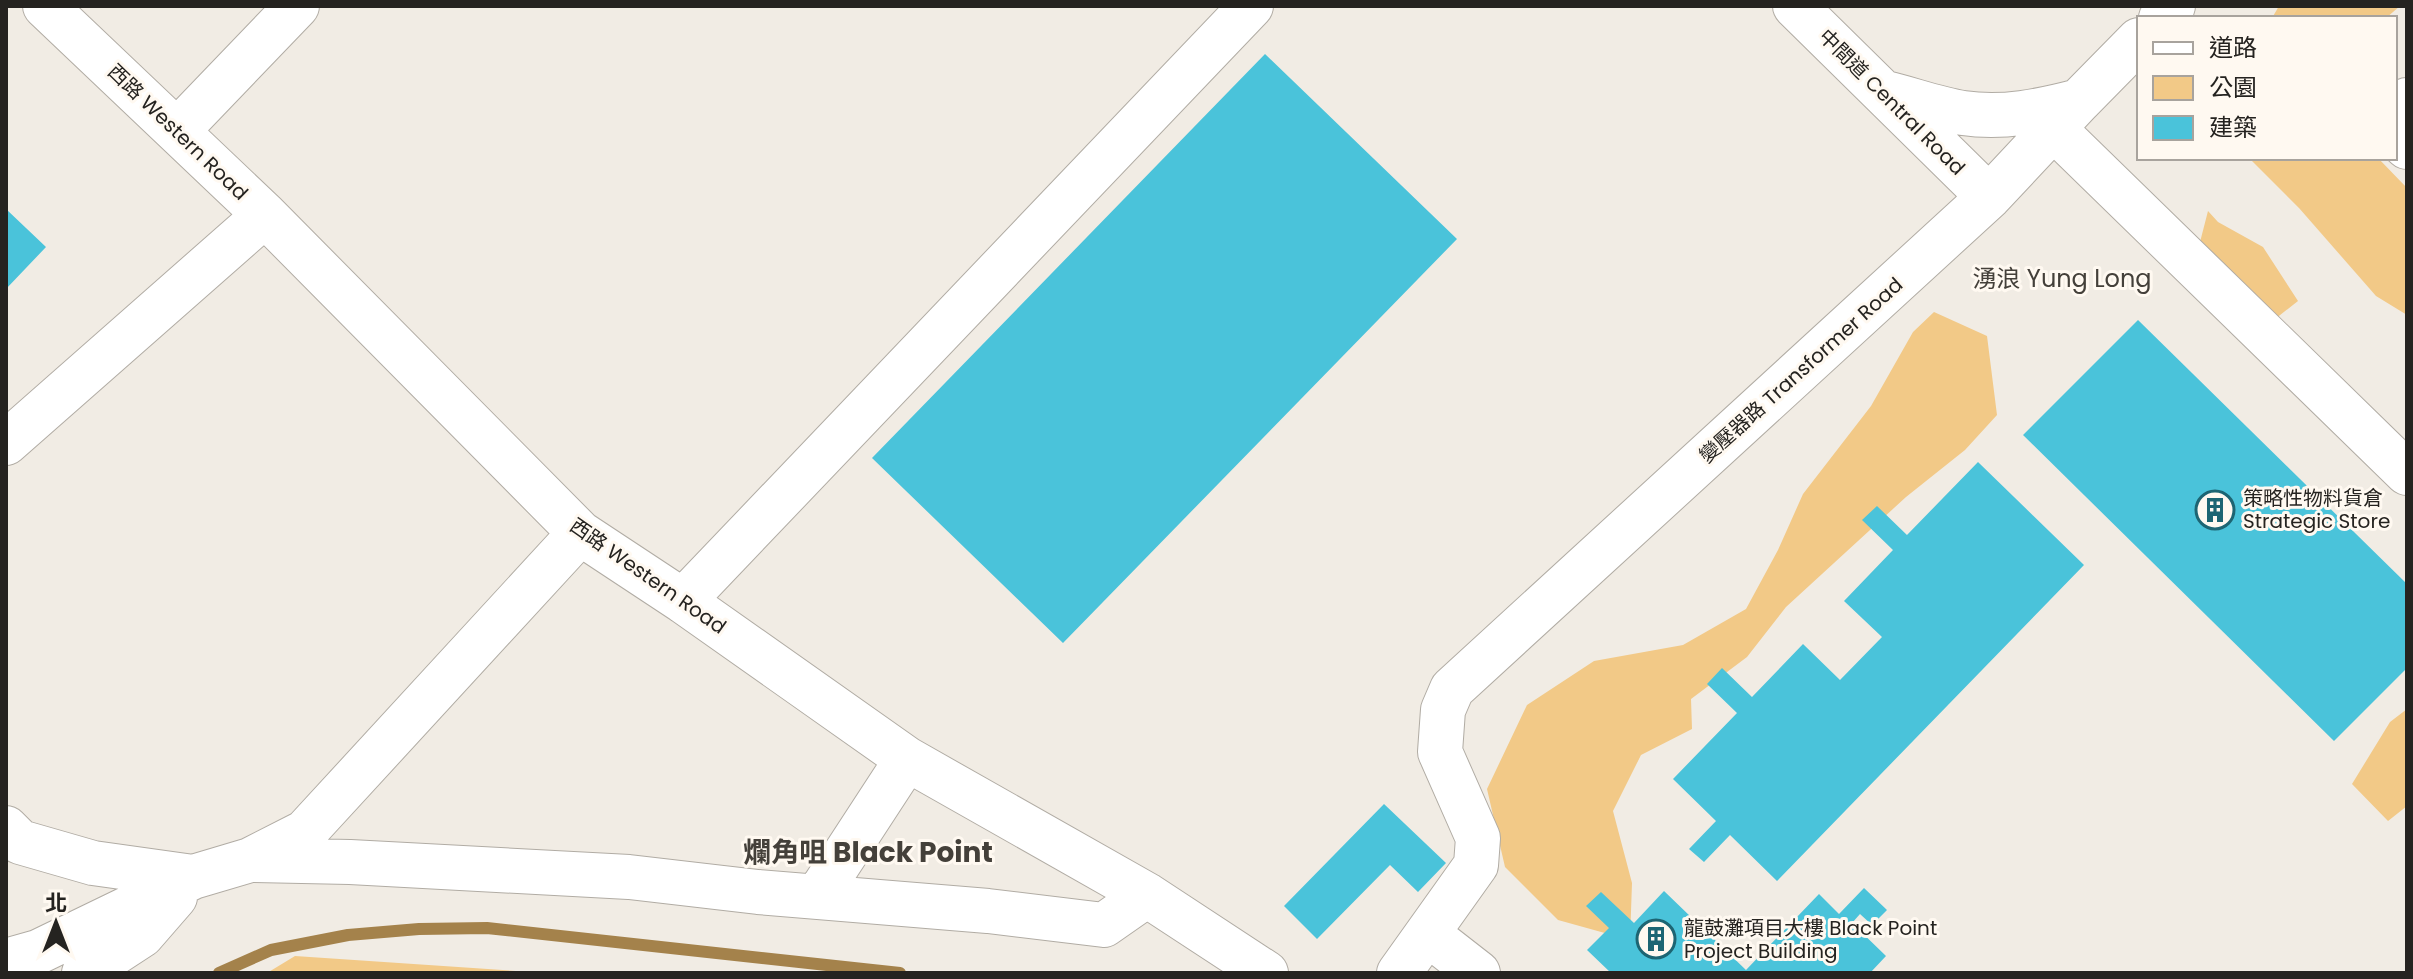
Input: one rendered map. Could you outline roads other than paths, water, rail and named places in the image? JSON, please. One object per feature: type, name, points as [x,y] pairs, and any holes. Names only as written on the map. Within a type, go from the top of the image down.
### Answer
[{"type":"lane","name":"西路 Western Road","points":[[45,6],[265,215],[580,533],[683,601],[907,759],[1147,895],[1266,973]]},
{"type":"lane","points":[[177,131],[297,6]]},
{"type":"lane","points":[[683,601],[1251,6]]},
{"type":"lane","name":"中間道 Central Road","points":[[1795,6],[1989,197]]},
{"type":"lane","name":"變壓器路 Transformer Road","points":[[1428,934],[1476,865],[1478,850],[1478,838],[1440,752],[1443,710],[1452,689],[1989,197],[2137,42]]},
{"type":"lane","points":[[1883,92],[1963,113],[2008,115],[2042,111],[2067,115],[2407,473]]},
{"type":"lane","points":[[6,443],[265,215]]},
{"type":"lane","points":[[6,961],[38,952],[193,877],[250,860],[305,832],[580,533]]},
{"type":"lane","points":[[817,897],[907,759]]},
{"type":"lane","points":[[6,828],[20,842],[93,863],[193,877]]},
{"type":"lane","points":[[250,860],[350,862],[629,877],[1104,925],[1147,895]]},
{"type":"lane","points":[[84,973],[142,935],[193,877]]},
{"type":"lane","points":[[1399,973],[1428,934],[1478,973]]},
{"type":"waterway","points":[[219,973],[271,950],[348,935],[419,929],[487,928],[900,973]]},
{"type":"place","name":"策略性物料貨倉 Strategic Store","points":[[2215,510]]},
{"type":"place","name":"龍鼓灘項目大樓 Black Point Project Building","points":[[1656,939]]},
{"type":"district","name":"湧浪 Yung Long","points":[[2062,278]]},
{"type":"district","name":"爛角咀 Black Point","points":[[868,852]]}]
